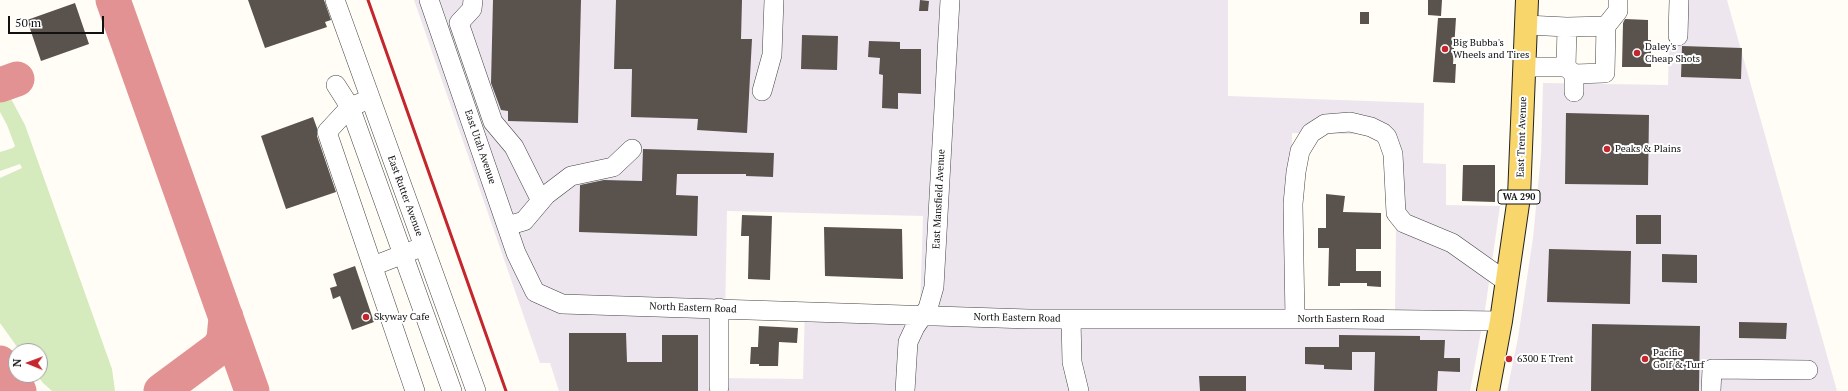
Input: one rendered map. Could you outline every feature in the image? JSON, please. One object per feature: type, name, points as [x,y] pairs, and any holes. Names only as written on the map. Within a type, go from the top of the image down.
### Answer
[{"type":"main road","name":"East Trent Avenue","points":[[1488,391],[1502,321],[1519,197],[1527,0]]},
{"type":"street","name":"East Rutter Avenue","points":[[335,0],[423,247],[470,389]]},
{"type":"street","name":"East Utah Avenue","points":[[429,0],[516,253],[535,292]]},
{"type":"street","points":[[473,0],[472,9],[459,23],[493,122],[514,146],[541,201]]},
{"type":"street","points":[[762,91],[772,55],[774,0]]},
{"type":"street","name":"East Mansfield Avenue","points":[[905,391],[908,342],[915,327],[931,303],[934,287],[950,0]]},
{"type":"street","points":[[1525,67],[1571,77],[1605,73],[1606,26],[1618,11],[1618,0]]},
{"type":"street","points":[[1678,36],[1679,0]]},
{"type":"street","points":[[1526,25],[1567,27],[1606,26]]},
{"type":"street","points":[[1567,27],[1571,77]]},
{"type":"street","points":[[336,85],[350,108],[452,391]]},
{"type":"street","points":[[370,99],[350,108],[327,132],[415,391]]},
{"type":"street","points":[[1295,319],[1293,204],[1296,172],[1300,151],[1307,139],[1311,133],[1325,124],[1350,122],[1383,133],[1387,138],[1393,154],[1396,213],[1404,223],[1452,243],[1507,282]]},
{"type":"street","points":[[507,226],[524,221],[546,195],[571,176],[613,167],[632,150]]},
{"type":"street","points":[[373,266],[423,247]]},
{"type":"street","name":"North Eastern Road","points":[[535,292],[562,304],[719,308],[923,316],[1071,319],[1502,321]]},
{"type":"street","points":[[719,308],[719,387]]},
{"type":"street","points":[[1071,319],[1072,362],[1079,391]]},
{"type":"street","points":[[1711,391],[1712,368],[1808,370]]},
{"type":"shaded area","points":[[414,0],[1228,0],[1228,96],[1424,103],[1423,163],[1446,164],[1446,205],[1500,206],[1485,310],[1470,391],[559,391],[550,363],[540,363]],"holes":[[[1292,133],[1397,135],[1395,310],[1289,309]],[[727,211],[923,216],[920,309],[805,306],[803,379],[724,378]]]},
{"type":"shaded area","points":[[1670,0],[1727,0],[1837,391],[1507,391],[1518,338],[1533,238],[1541,155],[1543,83],[1668,85]]},
{"type":"green space","points":[[9,95],[25,125],[112,369],[115,391],[52,391],[43,383],[48,383],[48,343],[14,343],[0,323],[0,178],[22,168],[20,164],[0,171],[0,152],[15,146],[0,112],[0,97]]},
{"type":"building","points":[[248,0],[324,0],[331,20],[325,22],[327,27],[265,48]]},
{"type":"building","points":[[493,0],[581,0],[578,123],[508,121],[508,111],[501,110],[491,83]]},
{"type":"building","points":[[616,0],[742,0],[741,39],[752,39],[747,133],[697,130],[698,119],[631,117],[632,69],[614,69]]},
{"type":"building","points":[[920,0],[929,1],[928,11],[919,11]]},
{"type":"building","points":[[1428,0],[1442,0],[1441,16],[1428,15]]},
{"type":"building","points":[[75,3],[89,44],[41,61],[27,20]]},
{"type":"building","points":[[1360,12],[1369,12],[1369,24],[1360,24]]},
{"type":"building","name":"Big Bubba's Wheels and Tires","points":[[1438,18],[1456,18],[1453,64],[1456,64],[1455,83],[1433,82]]},
{"type":"building","name":"Daley's Cheap Shots","points":[[1625,19],[1648,20],[1648,40],[1651,40],[1651,67],[1622,67],[1623,23]]},
{"type":"building","points":[[802,35],[838,36],[837,70],[801,69]]},
{"type":"building","points":[[869,41],[900,42],[900,49],[921,49],[921,94],[898,93],[898,109],[882,108],[883,75],[879,74],[880,58],[868,57]]},
{"type":"building","points":[[1682,46],[1742,48],[1741,79],[1681,77]]},
{"type":"building","name":"Peaks & Plains","points":[[1566,113],[1649,115],[1648,185],[1565,184]]},
{"type":"building","points":[[313,117],[317,128],[317,136],[336,192],[286,209],[261,136]]},
{"type":"building","points":[[643,149],[774,153],[773,177],[746,176],[746,174],[677,174],[676,195],[698,196],[697,236],[579,232],[580,185],[604,180],[642,181]]},
{"type":"building","points":[[1463,165],[1495,165],[1495,202],[1462,201]]},
{"type":"building","points":[[1326,194],[1345,196],[1343,212],[1381,213],[1381,249],[1356,249],[1356,271],[1381,271],[1381,287],[1367,286],[1367,283],[1340,283],[1340,286],[1328,286],[1329,248],[1318,248],[1318,228],[1326,228]]},
{"type":"building","points":[[742,215],[772,216],[770,280],[748,279],[749,236],[741,236]]},
{"type":"building","points":[[1636,215],[1661,215],[1661,244],[1636,244]]},
{"type":"building","points":[[824,227],[902,229],[903,279],[825,276]]},
{"type":"building","points":[[1549,249],[1631,251],[1630,304],[1547,302]]},
{"type":"building","points":[[1662,254],[1697,255],[1697,283],[1662,282]]},
{"type":"building","points":[[355,266],[374,322],[352,330],[340,296],[333,299],[330,288],[337,286],[333,274]]},
{"type":"building","points":[[1739,322],[1787,323],[1786,339],[1739,338]]},
{"type":"building","name":"Pacific Golf & Turf","points":[[1592,324],[1700,326],[1699,391],[1591,391]]},
{"type":"building","points":[[759,326],[798,328],[797,343],[779,342],[778,366],[759,366],[759,364],[750,364],[751,347],[758,347]]},
{"type":"building","points":[[569,333],[626,333],[627,362],[662,362],[662,335],[698,335],[698,391],[569,391]]},
{"type":"building","points":[[1339,335],[1420,336],[1420,340],[1445,340],[1444,358],[1460,358],[1460,372],[1438,371],[1437,391],[1374,391],[1375,352],[1352,352],[1352,370],[1324,369],[1324,365],[1305,364],[1305,347],[1339,347]]},
{"type":"building","points":[[1199,376],[1246,376],[1246,391],[1200,391]]},
{"type":"taxiway","points":[[113,0],[252,391]]},
{"type":"taxiway","points":[[0,85],[17,79]]},
{"type":"taxiway","points":[[161,391],[219,348],[224,339],[226,317]]},
{"type":"taxiway","points":[[0,363],[19,391]]},
{"type":"railway","points":[[368,0],[506,391]]},
{"type":"place","name":"Big Bubba's Wheels and Tires","points":[[1445,49]]},
{"type":"place","name":"Daley's Cheap Shots","points":[[1637,53]]},
{"type":"place","name":"Peaks & Plains","points":[[1607,149]]},
{"type":"place","name":"Skyway Cafe","points":[[366,317]]},
{"type":"place","name":"6300 E Trent","points":[[1509,359]]},
{"type":"place","name":"Pacific Golf & Turf","points":[[1645,359]]}]
